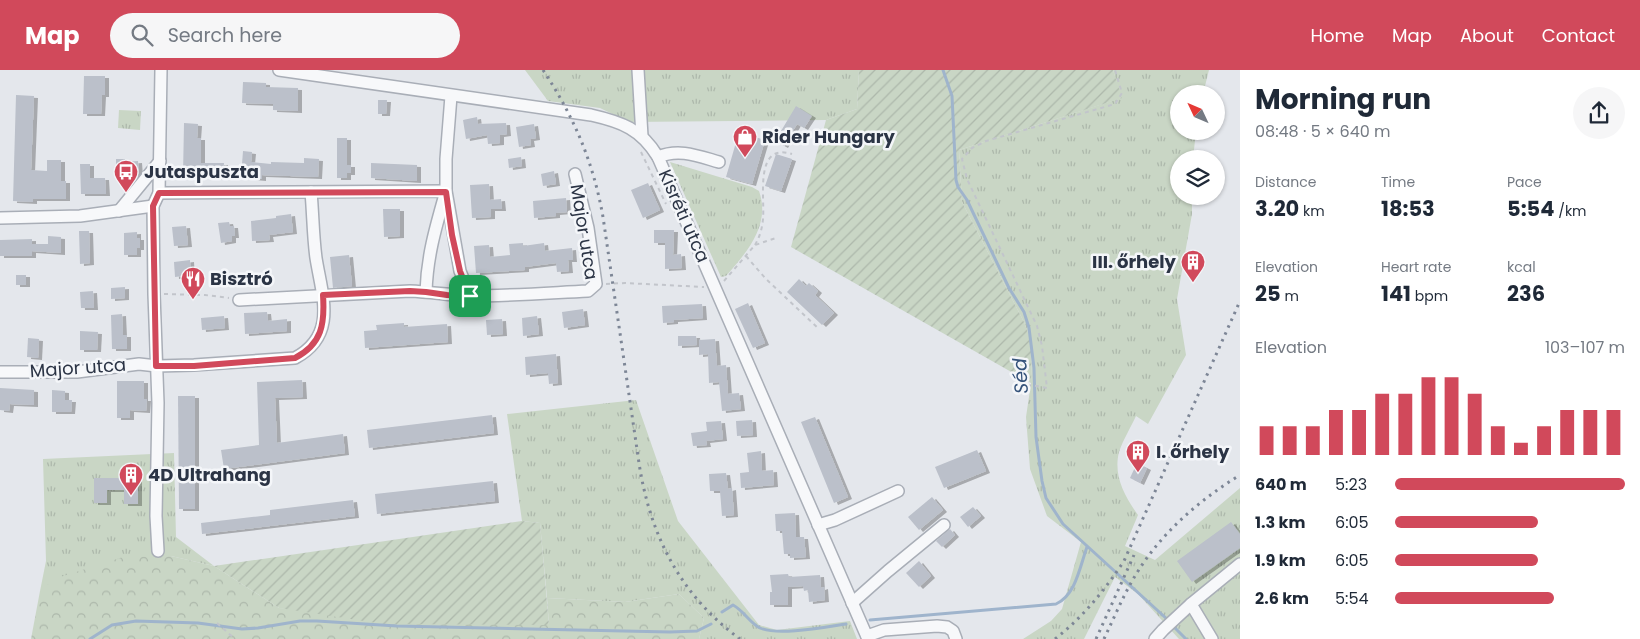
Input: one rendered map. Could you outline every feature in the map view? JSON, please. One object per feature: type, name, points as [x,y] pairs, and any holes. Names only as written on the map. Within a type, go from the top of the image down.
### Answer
[{"type":"street","points":[[158,551],[156,516],[158,403],[153,206],[159,193],[161,70]]},
{"type":"street","name":"Kisréti utca","points":[[279,70],[591,115],[618,122],[642,136],[652,146],[658,157],[867,638]]},
{"type":"street","points":[[638,70],[642,136]]},
{"type":"street","points":[[451,96],[446,159],[446,192],[452,235],[460,271],[470,296]]},
{"type":"street","points":[[658,157],[668,153],[684,152],[719,162]]},
{"type":"street","points":[[120,210],[160,161]]},
{"type":"street","name":"Major utca","points":[[239,300],[426,292],[470,296],[588,291],[596,284],[588,228],[575,174]]},
{"type":"street","points":[[311,192],[316,256],[323,295]]},
{"type":"street","points":[[159,193],[446,192]]},
{"type":"street","points":[[426,292],[430,248],[446,192]]},
{"type":"street","points":[[0,218],[80,216],[153,206]]},
{"type":"street","name":"Major utca","points":[[0,372],[77,372],[139,364],[194,366],[295,358],[307,351],[316,342],[322,327],[324,313],[323,295]]},
{"type":"street","points":[[818,525],[835,520],[898,491]]},
{"type":"street","points":[[852,603],[944,525]]},
{"type":"street","points":[[1155,639],[1191,604],[1240,564]]},
{"type":"street","points":[[1191,604],[1212,639]]},
{"type":"street","points":[[867,638],[884,630],[902,634],[937,626],[947,627],[953,631],[956,639]]},
{"type":"path","points":[[1027,386],[1047,388],[1042,346],[1037,326],[967,179],[962,158],[972,148],[986,141],[1115,104],[1122,93],[1115,70]]},
{"type":"path","points":[[640,150],[669,210]]},
{"type":"path","points":[[755,245],[762,230],[764,212],[763,183],[769,160],[775,152],[780,151],[792,154]]},
{"type":"path","points":[[746,256],[766,279],[818,328]]},
{"type":"path","points":[[596,284],[639,284]]},
{"type":"path","points":[[154,294],[205,295],[239,300]]},
{"type":"path","points":[[217,623],[235,639]]},
{"type":"green space","points":[[525,70],[859,70],[857,109],[826,120],[629,122],[600,108],[548,101]]},
{"type":"green space","points":[[859,70],[1113,70],[1122,98],[959,150],[962,202],[1024,322],[1032,343],[1031,383],[791,247],[826,120],[857,109]]},
{"type":"green space","points":[[1113,70],[1209,70],[1205,85],[1170,85],[1170,140],[1195,140],[1194,150],[1170,150],[1170,205],[1192,205],[1177,299],[1186,355],[1148,424],[1136,416],[1119,452],[1118,469],[1121,486],[1138,515],[1125,546],[1155,560],[1240,488],[1240,639],[1179,639],[1138,594],[1115,577],[1084,639],[1023,639],[1051,621],[1062,609],[1081,542],[1047,516],[1030,469],[1026,417],[1031,383],[1032,343],[1024,322],[962,202],[959,150],[1121,98]]},
{"type":"green space","points":[[119,110],[141,111],[140,130],[118,128]]},
{"type":"green space","points":[[670,162],[752,187],[759,191],[762,215],[759,227],[749,248],[726,276],[721,277]]},
{"type":"green space","points":[[636,400],[678,521],[759,625],[777,630],[850,621],[857,639],[699,639],[704,618],[679,594],[625,602],[547,598],[540,523],[522,521],[507,414]]},
{"type":"green space","points":[[174,453],[176,537],[214,566],[171,556],[40,591],[46,561],[43,459]]},
{"type":"green space","points":[[522,521],[540,523],[549,625],[383,624],[279,608],[214,566]]},
{"type":"green space","points":[[171,556],[214,566],[279,608],[549,625],[547,598],[625,602],[679,594],[704,618],[699,639],[31,639],[40,591],[54,579],[123,557]]},
{"type":"building","points":[[84,76],[105,76],[105,95],[102,95],[101,114],[83,114]]},
{"type":"building","points":[[243,82],[266,83],[266,87],[298,88],[298,111],[273,110],[273,104],[242,103]]},
{"type":"building","points":[[16,95],[34,96],[31,170],[47,171],[47,160],[61,160],[61,181],[66,181],[66,199],[33,199],[33,202],[13,201]]},
{"type":"building","points":[[378,100],[387,100],[386,114],[378,114]]},
{"type":"building","points":[[796,106],[812,116],[804,128],[797,124],[784,146],[775,141]]},
{"type":"building","points":[[477,117],[478,124],[506,123],[507,134],[500,135],[500,143],[488,144],[487,135],[466,139],[463,120]]},
{"type":"building","points":[[184,123],[198,124],[197,138],[201,138],[201,163],[224,163],[223,178],[207,177],[207,175],[183,175]]},
{"type":"building","points":[[534,124],[536,138],[530,139],[531,145],[519,147],[516,127]]},
{"type":"building","name":"Rider Hungary","points":[[739,132],[765,140],[752,184],[726,177]]},
{"type":"building","points":[[337,138],[347,138],[347,165],[351,165],[351,173],[347,173],[347,178],[337,178]]},
{"type":"building","points":[[243,151],[252,152],[251,162],[271,164],[271,162],[304,163],[304,158],[319,159],[318,177],[262,175],[262,179],[241,177]]},
{"type":"building","points":[[776,154],[792,159],[781,191],[765,186]]},
{"type":"building","points":[[521,157],[522,166],[509,168],[508,159]]},
{"type":"building","points":[[116,159],[125,159],[125,162],[138,161],[139,174],[135,174],[135,178],[116,178]]},
{"type":"building","points":[[371,163],[417,165],[417,181],[371,178]]},
{"type":"building","points":[[80,164],[90,164],[90,178],[105,178],[106,194],[81,194]]},
{"type":"building","points":[[554,171],[556,184],[543,186],[541,174]]},
{"type":"building","points":[[648,183],[660,210],[643,218],[631,190]]},
{"type":"building","points":[[489,184],[490,200],[501,199],[502,209],[491,209],[491,217],[472,218],[470,185]]},
{"type":"building","points":[[566,198],[567,212],[556,213],[556,216],[534,218],[533,201]]},
{"type":"building","points":[[383,209],[400,209],[400,236],[384,237]]},
{"type":"building","points":[[291,214],[293,232],[269,235],[270,240],[252,241],[251,221]]},
{"type":"building","points":[[229,222],[230,226],[234,226],[235,236],[232,236],[232,241],[221,243],[218,223]]},
{"type":"building","points":[[186,226],[188,245],[174,246],[172,227]]},
{"type":"building","points":[[654,230],[674,230],[673,255],[681,254],[682,268],[665,269],[665,243],[654,243]]},
{"type":"building","points":[[79,231],[89,231],[90,263],[80,264]]},
{"type":"building","points":[[137,232],[137,238],[140,238],[140,248],[137,248],[137,255],[124,255],[124,233]]},
{"type":"building","points":[[48,236],[61,237],[61,253],[32,251],[32,256],[0,256],[0,240],[32,239],[32,244],[48,244]]},
{"type":"building","points":[[523,243],[523,246],[544,243],[545,251],[572,248],[573,260],[568,260],[569,271],[557,272],[556,263],[525,267],[525,270],[476,273],[474,246],[489,245],[490,257],[510,255],[509,244]]},
{"type":"building","points":[[349,255],[352,286],[333,288],[330,257]]},
{"type":"building","points":[[190,260],[191,275],[175,277],[174,262]]},
{"type":"building","points":[[16,275],[26,275],[26,285],[16,285]]},
{"type":"building","points":[[799,279],[806,286],[809,283],[818,291],[815,295],[834,313],[822,325],[787,292]]},
{"type":"building","points":[[125,287],[125,298],[111,299],[111,288]]},
{"type":"building","points":[[93,291],[94,308],[81,308],[80,292]]},
{"type":"building","points":[[748,303],[765,343],[753,348],[735,309]]},
{"type":"building","points":[[702,304],[703,318],[674,320],[674,322],[663,323],[662,306]]},
{"type":"building","points":[[583,309],[585,325],[564,328],[562,312]]},
{"type":"building","points":[[267,312],[268,321],[287,319],[287,331],[245,334],[244,313]]},
{"type":"building","points":[[122,314],[123,335],[127,335],[127,349],[112,349],[111,315]]},
{"type":"building","points":[[224,316],[225,328],[202,330],[201,318]]},
{"type":"building","points":[[537,316],[539,334],[523,336],[522,318]]},
{"type":"building","points":[[502,319],[503,334],[487,335],[486,320]]},
{"type":"building","points":[[404,323],[404,327],[447,324],[448,342],[365,348],[364,331],[377,330],[376,325]]},
{"type":"building","points":[[80,331],[98,332],[97,350],[80,350]]},
{"type":"building","points":[[678,336],[696,336],[697,345],[678,346]]},
{"type":"building","points":[[28,338],[39,339],[38,358],[27,357]]},
{"type":"building","points":[[715,339],[717,366],[726,365],[728,394],[739,393],[741,409],[722,411],[719,382],[709,383],[708,354],[699,355],[699,340]]},
{"type":"building","points":[[556,354],[558,383],[549,384],[548,373],[526,375],[525,357]]},
{"type":"building","points":[[302,380],[303,397],[275,398],[277,443],[343,434],[345,453],[224,469],[221,450],[259,445],[257,382]]},
{"type":"building","points":[[117,381],[144,381],[144,399],[147,399],[146,411],[130,410],[130,418],[117,418]]},
{"type":"building","points":[[0,388],[34,390],[34,405],[10,404],[9,411],[0,410]]},
{"type":"building","points":[[52,390],[65,391],[65,400],[72,400],[71,412],[52,412]]},
{"type":"building","points":[[178,396],[195,396],[195,509],[179,509]]},
{"type":"building","points":[[492,415],[494,433],[369,448],[367,430]]},
{"type":"building","points":[[815,417],[848,497],[834,503],[801,422]]},
{"type":"building","points":[[752,420],[753,435],[737,436],[736,421]]},
{"type":"building","points":[[721,421],[723,439],[706,441],[707,445],[693,446],[691,433],[707,431],[706,422]]},
{"type":"building","points":[[977,450],[986,471],[944,488],[935,467]]},
{"type":"building","points":[[761,451],[762,471],[773,470],[774,485],[741,488],[740,473],[749,472],[747,453]]},
{"type":"building","name":"I. őrhely","points":[[1137,463],[1147,468],[1140,483],[1130,478]]},
{"type":"building","points":[[726,473],[728,489],[732,488],[734,515],[722,516],[720,491],[710,491],[709,474]]},
{"type":"building","name":"4D Ultrahang","points":[[94,478],[138,478],[138,504],[124,504],[124,490],[107,490],[107,503],[94,503]]},
{"type":"building","points":[[493,481],[495,501],[377,514],[375,494]]},
{"type":"building","points":[[932,497],[943,510],[919,530],[908,517]]},
{"type":"building","points":[[353,500],[355,516],[202,534],[201,523],[270,515],[270,510]]},
{"type":"building","points":[[973,507],[981,516],[968,527],[960,517]]},
{"type":"building","points":[[795,513],[796,537],[804,537],[806,557],[790,558],[790,554],[784,554],[782,531],[776,531],[775,514]]},
{"type":"building","points":[[1231,522],[1240,534],[1240,548],[1192,582],[1177,561]]},
{"type":"building","points":[[950,529],[955,535],[942,547],[936,541]]},
{"type":"building","points":[[919,561],[931,576],[919,587],[906,573]]},
{"type":"building","points":[[788,574],[789,577],[820,575],[821,588],[824,587],[825,600],[809,602],[808,590],[804,591],[803,586],[788,587],[788,605],[770,605],[770,592],[772,592],[770,575]]},
{"type":"waterway","name":"Séd","points":[[943,70],[952,96],[956,180],[958,187],[967,200],[1009,288],[1024,312],[1029,328],[1034,368],[1036,437],[1046,498],[1063,524],[1168,620]]},
{"type":"waterway","points":[[870,620],[1056,604],[1063,600],[1073,587],[1087,547]]},
{"type":"waterway","points":[[722,612],[733,605],[756,626],[778,631],[846,624]]},
{"type":"waterway","points":[[90,639],[112,625],[136,621],[198,623],[242,629],[300,621],[317,621],[397,626],[670,632],[697,631],[711,624]]},
{"type":"waterway","name":"Séd","points":[[1172,625],[1186,639]]},
{"type":"railway","points":[[543,70],[564,105],[581,140],[599,197],[639,463],[651,515],[671,562],[685,583],[700,603],[740,639]]},
{"type":"railway","points":[[1055,639],[1075,622],[1092,603],[1124,561],[1240,301]]},
{"type":"railway","points":[[1104,639],[1131,584],[1156,546],[1195,507],[1240,475]]},
{"type":"railway","points":[[1096,639],[1134,555]]},
{"type":"place","name":"Rider Hungary","points":[[745,158]]},
{"type":"place","name":"Jutaspuszta","points":[[126,193]]},
{"type":"place","name":"III. őrhely","points":[[1193,283]]},
{"type":"place","name":"Bisztró","points":[[193,300]]},
{"type":"place","name":"I. őrhely","points":[[1138,473]]},
{"type":"place","name":"4D Ultrahang","points":[[131,496]]},
{"type":"route","points":[[446,192],[452,235],[460,271],[470,296],[410,291],[323,295],[324,313],[322,327],[316,342],[307,351],[295,358],[194,366],[156,366],[153,206],[159,193],[446,192]]}]
